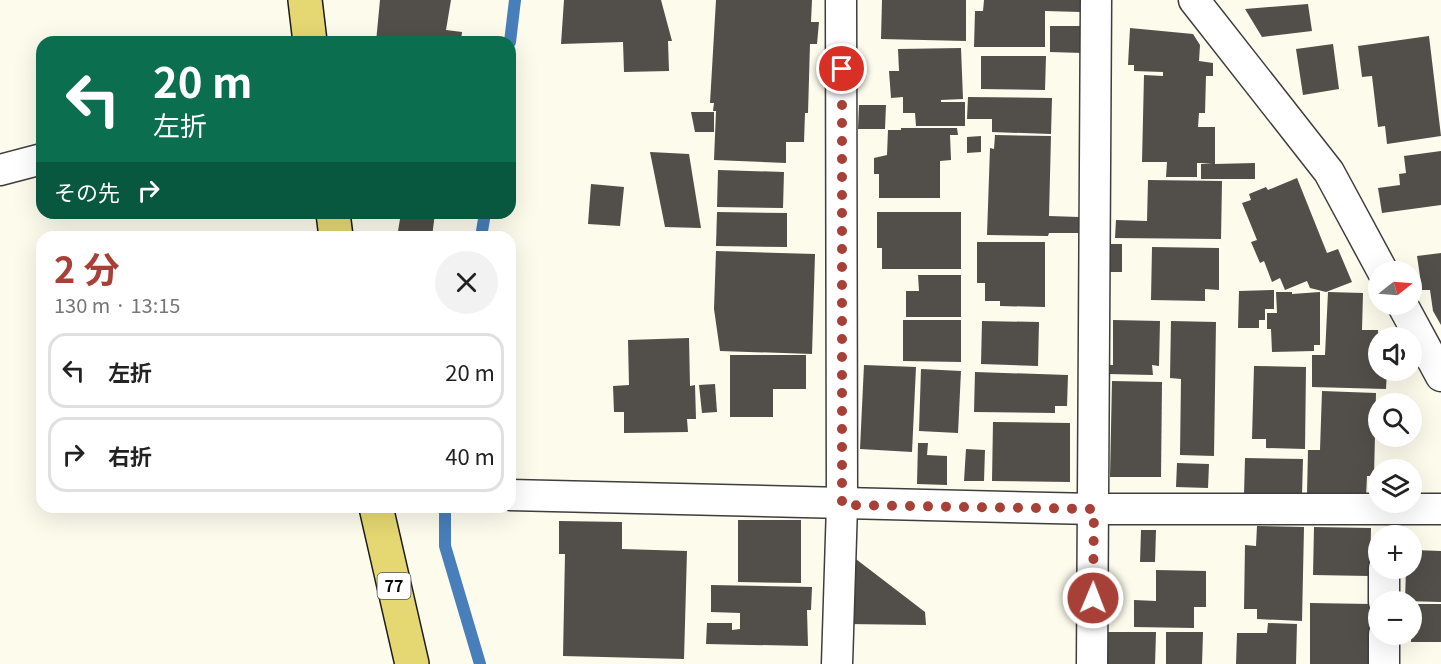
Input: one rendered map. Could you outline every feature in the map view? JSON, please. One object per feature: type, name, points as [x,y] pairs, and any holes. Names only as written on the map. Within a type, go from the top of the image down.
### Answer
[{"type":"main road","points":[[305,0],[309,36]]},
{"type":"main road","name":"77","points":[[377,513],[412,664]]},
{"type":"street","points":[[837,664],[842,505],[842,0]]},
{"type":"street","points":[[1092,664],[1096,0]]},
{"type":"street","points":[[1194,0],[1329,172],[1377,261]]},
{"type":"street","points":[[0,170],[36,161]]},
{"type":"street","points":[[1408,315],[1441,376]]},
{"type":"street","points":[[516,495],[842,505],[1094,509],[1383,522],[1441,510]]},
{"type":"street","points":[[1384,645],[1384,664]]},
{"type":"building","points":[[380,0],[451,0],[446,30],[462,32],[462,36],[377,36]]},
{"type":"building","points":[[564,0],[661,0],[672,41],[668,41],[669,71],[624,72],[623,42],[561,44]]},
{"type":"building","points":[[716,0],[812,0],[811,22],[819,22],[817,44],[810,44],[808,113],[805,113],[804,142],[786,142],[786,163],[714,160],[716,111],[713,111],[714,103],[710,103]]},
{"type":"building","points":[[882,0],[966,0],[966,41],[881,39]]},
{"type":"building","points":[[984,0],[1081,0],[1081,12],[1045,11],[1045,47],[974,47],[975,11],[983,11]]},
{"type":"building","points":[[1308,4],[1312,31],[1262,37],[1245,9]]},
{"type":"building","points":[[1050,26],[1084,26],[1083,53],[1050,52]]},
{"type":"building","points":[[1130,28],[1193,34],[1200,45],[1199,61],[1213,63],[1213,76],[1206,76],[1205,113],[1199,113],[1198,127],[1215,127],[1215,164],[1255,163],[1255,179],[1201,179],[1201,164],[1212,163],[1197,163],[1197,177],[1166,177],[1167,162],[1142,162],[1144,75],[1163,76],[1163,72],[1134,71],[1134,65],[1128,65]]},
{"type":"building","points":[[1429,36],[1441,136],[1387,144],[1385,126],[1378,127],[1372,76],[1362,77],[1358,46]]},
{"type":"building","points":[[1333,44],[1339,89],[1303,95],[1296,49]]},
{"type":"building","points":[[961,48],[963,99],[941,100],[941,102],[965,102],[965,126],[916,126],[915,113],[903,113],[903,97],[891,98],[889,71],[899,71],[898,49]]},
{"type":"building","points":[[981,56],[1046,56],[1045,90],[981,89]]},
{"type":"building","points":[[968,97],[1052,98],[1051,134],[992,132],[992,119],[967,119]]},
{"type":"building","points":[[859,105],[886,105],[885,129],[858,129]]},
{"type":"building","points":[[691,112],[714,112],[714,132],[695,132]]},
{"type":"building","points":[[901,128],[957,128],[958,135],[950,135],[951,160],[940,161],[940,198],[879,198],[879,174],[874,174],[874,158],[887,155],[888,130],[901,130]]},
{"type":"building","points":[[995,135],[1051,136],[1049,216],[1079,217],[1079,233],[1049,233],[1048,236],[987,235],[990,148],[994,149]]},
{"type":"building","points":[[981,136],[981,152],[967,153],[967,137]]},
{"type":"building","points":[[1441,151],[1441,205],[1382,213],[1378,188],[1400,185],[1399,174],[1406,173],[1404,156]]},
{"type":"building","points":[[650,152],[689,154],[701,228],[665,227]]},
{"type":"building","points":[[718,170],[784,172],[783,208],[717,207]]},
{"type":"building","points":[[1297,178],[1327,253],[1338,249],[1352,282],[1326,292],[1310,288],[1307,281],[1285,290],[1280,278],[1272,282],[1264,261],[1260,263],[1251,242],[1257,240],[1242,203],[1251,200],[1249,194],[1266,187],[1268,190]]},
{"type":"building","points":[[1148,180],[1222,181],[1221,239],[1115,238],[1116,220],[1147,221]]},
{"type":"building","points":[[591,184],[624,187],[620,226],[588,224]]},
{"type":"building","points":[[717,212],[787,213],[787,247],[716,246]]},
{"type":"building","points":[[877,212],[961,212],[961,269],[882,269],[882,248],[877,248]]},
{"type":"building","points":[[400,219],[434,219],[433,231],[398,231]]},
{"type":"building","points":[[977,242],[1045,242],[1045,307],[1000,306],[1000,301],[985,301],[985,283],[977,283]]},
{"type":"building","points":[[1108,244],[1122,244],[1122,272],[1107,272]]},
{"type":"building","points":[[1152,247],[1219,248],[1219,290],[1205,289],[1205,301],[1151,300]]},
{"type":"building","points":[[716,251],[815,254],[812,354],[720,351],[714,309]]},
{"type":"building","points":[[1441,253],[1441,325],[1433,311],[1430,290],[1422,290],[1422,261],[1418,261],[1417,256]]},
{"type":"building","points":[[918,275],[961,275],[961,317],[906,317],[906,291],[919,291]]},
{"type":"building","points":[[1274,290],[1274,309],[1265,309],[1265,320],[1259,320],[1259,328],[1238,328],[1239,291]]},
{"type":"building","points":[[1276,292],[1292,292],[1292,294],[1320,292],[1320,345],[1314,345],[1314,351],[1272,352],[1271,329],[1267,329],[1267,313],[1277,313]]},
{"type":"building","points":[[1328,292],[1363,293],[1362,330],[1368,330],[1368,381],[1386,381],[1386,389],[1312,387],[1312,355],[1325,355]]},
{"type":"building","points":[[903,320],[961,320],[961,362],[903,361]]},
{"type":"building","points":[[1113,320],[1160,321],[1159,366],[1152,365],[1153,375],[1108,374],[1108,365],[1113,365]]},
{"type":"building","points":[[982,321],[1039,322],[1038,366],[981,364]]},
{"type":"building","points":[[1171,321],[1216,322],[1214,456],[1180,455],[1181,379],[1170,378]]},
{"type":"building","points":[[689,338],[690,386],[695,385],[696,419],[687,419],[688,432],[624,433],[624,412],[614,412],[613,386],[629,385],[628,340]]},
{"type":"building","points":[[730,355],[806,355],[806,389],[773,389],[773,417],[730,417]]},
{"type":"building","points":[[864,365],[916,367],[912,452],[860,449]]},
{"type":"building","points":[[1254,366],[1306,367],[1305,449],[1266,448],[1266,439],[1252,439]]},
{"type":"building","points":[[921,369],[961,371],[958,433],[919,431]]},
{"type":"building","points":[[975,372],[1068,375],[1067,406],[1055,406],[1055,413],[974,412]]},
{"type":"building","points":[[1112,381],[1162,382],[1161,477],[1110,477]]},
{"type":"building","points":[[715,384],[717,412],[702,413],[699,385]]},
{"type":"building","points":[[1322,391],[1376,393],[1368,393],[1368,447],[1375,447],[1374,459],[1368,459],[1366,497],[1307,495],[1308,450],[1320,450]]},
{"type":"building","points":[[993,422],[1070,423],[1070,482],[992,481]]},
{"type":"building","points":[[918,443],[928,443],[927,455],[947,456],[947,485],[917,484]]},
{"type":"building","points":[[966,449],[985,450],[984,481],[964,481]]},
{"type":"building","points":[[1245,458],[1303,459],[1302,495],[1244,494]]},
{"type":"building","points":[[1177,463],[1209,464],[1208,488],[1176,487]]},
{"type":"building","points":[[738,520],[801,520],[801,583],[738,582]]},
{"type":"building","points":[[559,521],[622,522],[622,549],[687,551],[684,659],[563,656],[565,554],[559,554]]},
{"type":"building","points":[[1257,526],[1304,527],[1302,621],[1257,619],[1257,609],[1244,609],[1245,545],[1256,546]]},
{"type":"building","points":[[1314,527],[1368,528],[1368,576],[1313,575]]},
{"type":"building","points":[[1141,530],[1156,530],[1155,562],[1140,562]]},
{"type":"building","points":[[1422,550],[1441,551],[1441,602],[1422,601],[1422,591],[1405,591],[1406,579],[1422,579]]},
{"type":"building","points":[[848,553],[925,612],[926,625],[847,624]]},
{"type":"building","points":[[1156,570],[1206,571],[1206,607],[1194,607],[1194,628],[1134,627],[1134,600],[1156,601]]},
{"type":"building","points":[[711,585],[812,587],[811,610],[807,610],[808,646],[706,644],[707,623],[732,623],[732,630],[740,629],[740,613],[711,612]]},
{"type":"building","points":[[1310,603],[1368,604],[1369,664],[1310,664]]},
{"type":"building","points":[[1422,604],[1441,604],[1441,642],[1422,642]]},
{"type":"building","points":[[1268,623],[1297,624],[1296,664],[1236,664],[1237,633],[1267,633]]},
{"type":"building","points":[[1101,632],[1156,632],[1155,664],[1101,664]]},
{"type":"building","points":[[1166,632],[1203,632],[1202,664],[1166,664]]},
{"type":"waterway","points":[[511,36],[515,0]]},
{"type":"waterway","points":[[482,231],[484,219]]},
{"type":"waterway","points":[[445,513],[445,546],[480,664]]},
{"type":"route","points":[[842,69],[842,505],[1094,509],[1093,598]]}]
